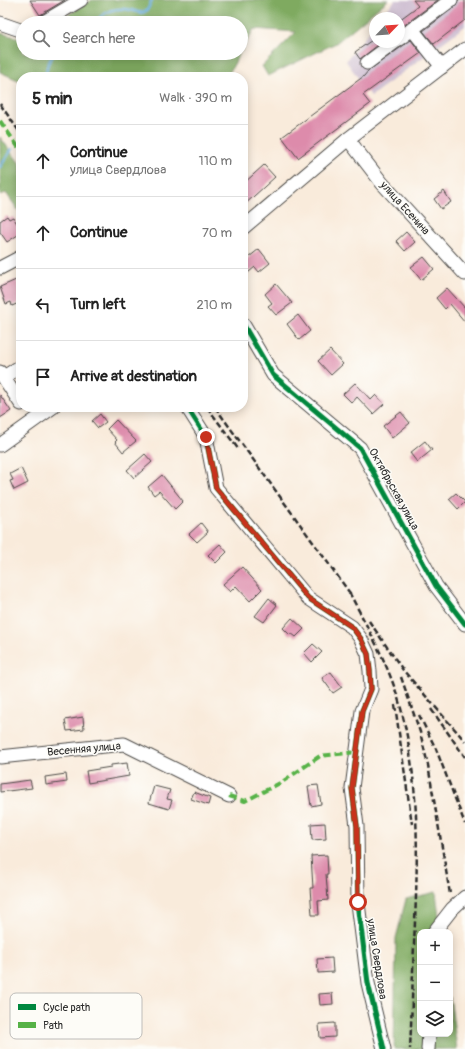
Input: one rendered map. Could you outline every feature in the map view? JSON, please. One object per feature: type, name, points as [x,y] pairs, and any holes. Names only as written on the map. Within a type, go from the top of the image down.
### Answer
[{"type":"street","points":[[54,16],[81,0]]},
{"type":"street","points":[[405,34],[451,0]]},
{"type":"street","points":[[0,23],[16,29]]},
{"type":"street","points":[[412,29],[442,67]]},
{"type":"street","points":[[367,63],[387,48]]},
{"type":"street","points":[[248,224],[348,139],[465,49]]},
{"type":"street","name":"улица Есенина","points":[[348,139],[382,183],[465,274]]},
{"type":"street","points":[[0,268],[16,260]]},
{"type":"street","name":"Октябрьская улица","points":[[248,332],[273,375],[360,448],[436,586],[465,624]]},
{"type":"street","points":[[16,368],[2,375],[16,396]]},
{"type":"street","points":[[26,412],[32,422]]},
{"type":"street","points":[[0,445],[46,412]]},
{"type":"street","name":"улица Свердлова","points":[[190,412],[206,437],[216,488],[308,598],[352,627],[361,639],[368,654],[371,689],[362,711],[352,788],[357,826],[358,902],[368,983],[384,1049]]},
{"type":"street","name":"Весенняя улица","points":[[0,757],[124,744],[229,796]]},
{"type":"street","points":[[436,929],[452,908],[465,897]]},
{"type":"street","points":[[428,1049],[429,1037]]},
{"type":"shaded area","points":[[395,0],[465,0],[465,26],[371,96],[346,61],[369,32],[369,48],[405,48],[405,12],[385,12]]},
{"type":"green space","points":[[92,0],[388,0],[373,12],[369,12],[369,16],[336,43],[268,76],[262,66],[296,32],[254,29],[248,40],[248,16],[66,16]]},
{"type":"green space","points":[[0,33],[16,37],[16,60],[236,60],[230,72],[16,72],[16,79],[0,72]]},
{"type":"green space","points":[[0,137],[16,158],[16,207],[6,193],[0,195]]},
{"type":"green space","points":[[436,892],[441,929],[417,929],[417,1037],[453,1037],[453,1019],[457,1049],[394,1049],[396,938],[406,899]]},
{"type":"building","points":[[30,0],[65,0],[40,15]]},
{"type":"building","points":[[413,0],[438,0],[405,25],[405,16],[418,6]]},
{"type":"building","points":[[459,0],[465,0],[465,20],[434,44],[423,31],[456,6]]},
{"type":"building","points":[[411,40],[421,53],[363,95],[370,104],[298,158],[282,137],[364,76],[368,71],[400,48],[405,48],[405,44]]},
{"type":"building","points":[[369,42],[369,48],[374,48],[360,59],[355,52]]},
{"type":"building","points":[[264,165],[275,177],[248,201],[248,179]]},
{"type":"building","points":[[444,191],[451,202],[441,209],[434,199]]},
{"type":"building","points":[[7,216],[9,219],[13,217],[16,222],[16,236],[7,242],[0,232],[0,221]]},
{"type":"building","points":[[406,232],[415,242],[405,251],[396,241]]},
{"type":"building","points":[[259,249],[270,263],[259,272],[255,267],[248,273],[248,258]]},
{"type":"building","points":[[424,257],[434,269],[421,280],[411,267]]},
{"type":"building","points":[[16,280],[16,304],[12,306],[11,302],[6,304],[0,287]]},
{"type":"building","points":[[276,284],[292,303],[276,315],[268,306],[272,303],[265,294]]},
{"type":"building","points":[[447,288],[465,308],[465,322],[450,304],[445,309],[436,298]]},
{"type":"building","points":[[298,315],[310,331],[299,340],[287,324]]},
{"type":"building","points":[[330,350],[343,364],[331,375],[318,361]]},
{"type":"building","points":[[355,383],[371,400],[376,395],[384,404],[373,414],[357,397],[352,403],[343,394]]},
{"type":"building","points":[[0,395],[11,411],[0,418]]},
{"type":"building","points":[[401,412],[410,423],[392,438],[383,426]]},
{"type":"building","points":[[100,414],[106,422],[98,428],[92,421]]},
{"type":"building","points":[[116,420],[136,441],[123,452],[115,442],[117,440],[107,429]]},
{"type":"building","points":[[425,441],[432,450],[417,462],[410,453]]},
{"type":"building","points":[[145,454],[152,462],[134,478],[127,470]]},
{"type":"building","points":[[21,468],[28,483],[14,490],[10,481],[13,480],[10,474]]},
{"type":"building","points":[[162,475],[183,501],[175,509],[159,491],[154,495],[148,487]]},
{"type":"building","points":[[456,493],[465,502],[458,509],[449,499]]},
{"type":"building","points":[[201,523],[208,532],[197,542],[189,534]]},
{"type":"building","points":[[220,544],[227,552],[216,563],[208,555]]},
{"type":"building","points":[[242,567],[262,589],[250,601],[236,586],[230,592],[223,584]]},
{"type":"building","points":[[269,598],[277,605],[264,622],[255,616]]},
{"type":"building","points":[[292,618],[304,629],[296,637],[291,633],[290,635],[283,628]]},
{"type":"building","points":[[313,644],[322,652],[312,662],[304,653]]},
{"type":"building","points":[[331,672],[342,687],[333,693],[322,678]]},
{"type":"building","points":[[83,717],[84,729],[67,731],[65,720]]},
{"type":"building","points":[[127,763],[129,776],[88,783],[86,771]]},
{"type":"building","points":[[66,774],[67,782],[46,785],[45,777]]},
{"type":"building","points":[[30,780],[32,788],[0,792],[0,784]]},
{"type":"building","points":[[318,785],[321,804],[311,806],[308,786]]},
{"type":"building","points":[[154,786],[170,790],[167,799],[172,800],[169,809],[149,803]]},
{"type":"building","points":[[194,792],[210,798],[208,805],[191,799]]},
{"type":"building","points":[[325,823],[326,839],[312,840],[311,824]]},
{"type":"building","points":[[327,855],[328,874],[326,874],[328,900],[318,901],[319,915],[312,915],[310,888],[313,888],[311,856]]},
{"type":"building","points":[[332,958],[333,972],[318,973],[317,959]]},
{"type":"building","points":[[332,993],[333,1004],[320,1005],[319,994]]},
{"type":"building","points":[[335,1023],[335,1037],[320,1038],[319,1024]]},
{"type":"waterway","points":[[102,16],[115,9],[125,9],[140,13],[144,12],[148,9],[152,0]]},
{"type":"waterway","points":[[46,72],[50,60]]},
{"type":"waterway","points":[[0,167],[12,149]]},
{"type":"railway","points":[[0,104],[16,127]]},
{"type":"railway","points":[[211,412],[239,450]]},
{"type":"railway","points":[[219,412],[352,596]]},
{"type":"railway","points":[[349,592],[387,668],[399,700],[412,768],[415,793],[417,870],[410,1049]]},
{"type":"railway","points":[[369,621],[403,670],[465,741]]},
{"type":"railway","points":[[401,677],[420,732],[428,765],[450,894]]},
{"type":"railway","points":[[395,705],[412,824]]},
{"type":"railway","points":[[431,709],[465,757]]},
{"type":"railway","points":[[419,715],[436,749],[465,824]]},
{"type":"marked path","points":[[0,121],[16,144]]},
{"type":"marked path","points":[[229,796],[245,801],[282,782],[320,756],[357,752]]},
{"type":"cycle path","points":[[248,332],[273,375],[360,448],[436,586],[465,624]]},
{"type":"cycle path","points":[[190,412],[206,437],[216,488],[308,598],[352,627],[361,639],[368,654],[371,689],[362,711],[352,788],[357,826],[358,903],[368,983],[384,1049]]},
{"type":"route","points":[[206,437],[216,488],[308,598],[352,627],[361,639],[368,654],[371,689],[362,711],[352,788],[357,826],[358,902]]}]
